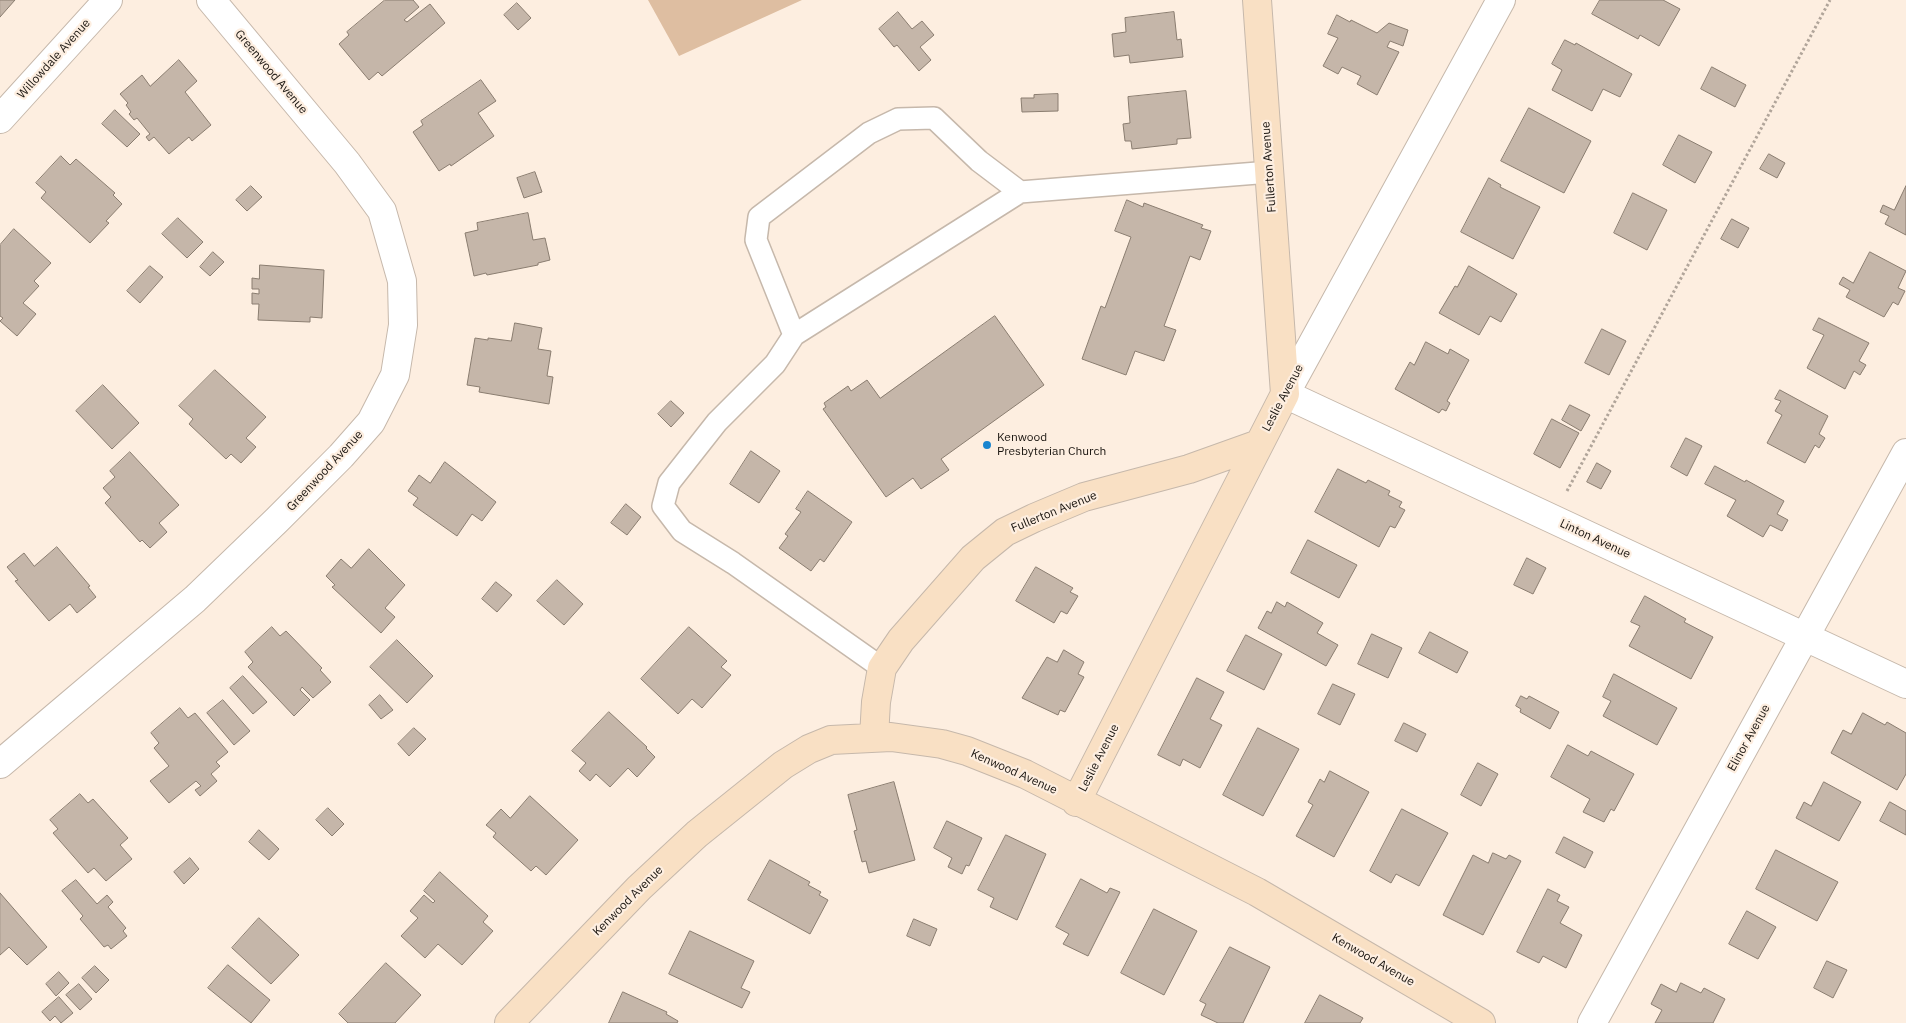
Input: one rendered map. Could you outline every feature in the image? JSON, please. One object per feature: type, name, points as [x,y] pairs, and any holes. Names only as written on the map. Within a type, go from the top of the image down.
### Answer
[{"type":"street","name":"Willowdale Avenue","points":[[0,119],[108,0]]},
{"type":"street","name":"Greenwood Avenue","points":[[0,764],[195,599],[277,520],[341,456],[371,422],[395,374],[403,325],[402,281],[382,211],[348,163],[211,0]]},
{"type":"street","name":"Fullerton Avenue","points":[[1257,0],[1285,394]]},
{"type":"street","name":"Leslie Avenue","points":[[1076,802],[1285,394],[1501,0]]},
{"type":"street","name":"Linton Avenue","points":[[1285,394],[1906,684]]},
{"type":"street","name":"Fullerton Avenue","points":[[874,737],[876,702],[882,668],[901,640],[973,558],[1006,532],[1084,497],[1189,469],[1259,444]]},
{"type":"street","name":"Elinor Avenue","points":[[1592,1023],[1906,452]]},
{"type":"street","name":"Kenwood Avenue","points":[[509,1023],[639,888],[697,834],[783,765],[809,749],[831,740],[891,737],[933,743],[967,751],[1025,774],[1076,802],[1257,892],[1481,1023]]},
{"type":"lane","points":[[794,335],[756,240],[759,217],[870,133],[898,119],[934,118],[979,161],[1020,192]]},
{"type":"lane","points":[[882,668],[733,563],[682,531],[663,506],[669,483],[717,422],[775,364],[794,335],[1020,192],[1270,172]]},
{"type":"path","points":[[1552,519],[1830,0]]},
{"type":"shaded area","points":[[648,0],[802,0],[679,56]]},
{"type":"building","points":[[0,0],[15,0],[0,17]]},
{"type":"building","points":[[385,0],[413,0],[419,7],[404,20],[407,22],[430,4],[445,23],[382,76],[378,72],[369,80],[339,44],[349,35],[347,32]]},
{"type":"building","points":[[1600,0],[1663,0],[1680,9],[1659,46],[1640,35],[1638,39],[1592,14]]},
{"type":"building","points":[[517,3],[531,18],[518,30],[504,15]]},
{"type":"building","points":[[898,12],[912,29],[922,21],[934,35],[920,47],[931,60],[919,71],[897,45],[894,47],[879,29]]},
{"type":"building","points":[[1174,12],[1177,40],[1181,39],[1183,57],[1130,63],[1129,55],[1114,57],[1112,34],[1126,32],[1125,18]]},
{"type":"building","points":[[1337,15],[1377,33],[1389,23],[1408,30],[1403,46],[1390,41],[1387,47],[1399,52],[1377,95],[1357,84],[1361,76],[1342,67],[1338,74],[1323,66],[1338,38],[1328,34]]},
{"type":"building","points":[[1565,40],[1575,45],[1576,43],[1632,74],[1620,97],[1603,89],[1592,111],[1552,90],[1562,70],[1552,64]]},
{"type":"building","points":[[179,60],[197,81],[185,92],[211,125],[192,141],[189,137],[169,154],[154,137],[149,141],[146,137],[150,134],[137,118],[134,120],[129,114],[131,112],[126,105],[128,103],[120,94],[142,75],[150,86]]},
{"type":"building","points":[[1712,67],[1746,85],[1735,107],[1701,89]]},
{"type":"building","points":[[481,80],[496,101],[478,113],[494,136],[451,166],[450,164],[439,171],[413,132],[423,125],[421,121]]},
{"type":"building","points":[[1186,91],[1191,138],[1177,139],[1177,144],[1132,149],[1131,141],[1125,141],[1123,124],[1130,123],[1128,97]]},
{"type":"building","points":[[1058,94],[1058,111],[1022,112],[1021,98],[1034,98],[1034,95]]},
{"type":"building","points":[[1529,108],[1591,141],[1564,193],[1501,161]]},
{"type":"building","points":[[115,110],[140,134],[127,147],[102,124]]},
{"type":"building","points":[[1679,135],[1712,152],[1695,183],[1663,165]]},
{"type":"building","points":[[1769,154],[1785,163],[1777,178],[1760,169]]},
{"type":"building","points":[[61,156],[70,165],[76,159],[115,193],[113,195],[122,204],[106,221],[109,223],[90,243],[41,198],[46,192],[36,183]]},
{"type":"building","points":[[535,172],[542,192],[524,198],[517,178]]},
{"type":"building","points":[[1489,178],[1501,185],[1500,187],[1540,207],[1513,259],[1461,232]]},
{"type":"building","points":[[251,186],[262,197],[247,211],[236,200]]},
{"type":"building","points":[[1906,186],[1906,235],[1885,224],[1889,216],[1880,212],[1883,205],[1894,210]]},
{"type":"building","points":[[1633,193],[1667,210],[1647,250],[1614,233]]},
{"type":"building","points":[[1127,200],[1143,207],[1144,203],[1203,225],[1201,228],[1211,231],[1200,260],[1190,256],[1164,326],[1176,330],[1164,361],[1135,351],[1126,375],[1082,359],[1101,306],[1105,308],[1131,237],[1115,231]]},
{"type":"building","points":[[528,213],[533,240],[545,238],[550,260],[538,263],[538,265],[474,276],[465,233],[478,230],[477,223]]},
{"type":"building","points":[[178,218],[203,242],[187,258],[162,234]]},
{"type":"building","points":[[1732,219],[1749,228],[1738,248],[1721,239]]},
{"type":"building","points":[[14,229],[51,263],[34,281],[39,286],[23,303],[36,314],[17,336],[0,321],[3,318],[0,316],[0,245]]},
{"type":"building","points":[[213,252],[224,262],[210,276],[200,267]]},
{"type":"building","points":[[1870,252],[1906,271],[1898,288],[1905,291],[1898,305],[1893,302],[1884,317],[1846,297],[1850,290],[1839,284],[1843,277],[1853,283]]},
{"type":"building","points":[[260,265],[324,270],[322,318],[310,317],[310,322],[258,320],[259,304],[252,304],[252,293],[259,294],[259,289],[252,289],[252,278],[259,279]]},
{"type":"building","points":[[150,266],[163,277],[140,303],[127,291]]},
{"type":"building","points":[[1469,266],[1517,294],[1501,322],[1490,316],[1479,335],[1439,313]]},
{"type":"building","points":[[995,316],[1044,385],[941,459],[949,470],[921,489],[913,478],[886,497],[823,409],[826,407],[824,403],[848,386],[851,391],[867,380],[880,398]]},
{"type":"building","points":[[1819,318],[1869,343],[1859,361],[1866,365],[1860,375],[1854,371],[1845,389],[1807,368],[1824,335],[1813,330]]},
{"type":"building","points":[[515,323],[542,328],[538,349],[551,351],[547,376],[553,377],[549,404],[479,392],[480,387],[467,385],[475,338],[511,341]]},
{"type":"building","points":[[1602,329],[1626,341],[1609,375],[1585,363]]},
{"type":"building","points":[[1426,342],[1448,354],[1450,349],[1469,360],[1447,401],[1450,403],[1446,411],[1442,409],[1439,413],[1395,389],[1410,362],[1414,365]]},
{"type":"building","points":[[215,370],[266,417],[246,438],[256,447],[241,463],[231,454],[226,459],[189,424],[193,419],[179,406]]},
{"type":"building","points":[[103,385],[139,423],[112,449],[76,411]]},
{"type":"building","points":[[1780,390],[1828,416],[1819,434],[1825,438],[1819,448],[1815,445],[1805,463],[1767,443],[1782,415],[1775,411],[1781,401],[1775,399]]},
{"type":"building","points":[[671,401],[684,413],[671,427],[658,414]]},
{"type":"building","points":[[1570,405],[1590,415],[1581,431],[1562,420]]},
{"type":"building","points":[[1552,419],[1579,433],[1560,468],[1534,454]]},
{"type":"building","points":[[1686,438],[1702,446],[1687,476],[1671,467]]},
{"type":"building","points":[[751,451],[780,471],[759,503],[730,484]]},
{"type":"building","points":[[130,452],[179,505],[159,523],[167,532],[150,548],[142,540],[140,542],[105,503],[111,497],[103,488],[115,477],[110,471]]},
{"type":"building","points":[[445,462],[496,502],[482,521],[472,514],[457,536],[413,505],[418,498],[408,491],[419,475],[430,483]]},
{"type":"building","points":[[1597,463],[1611,471],[1601,489],[1587,482]]},
{"type":"building","points":[[1715,466],[1745,482],[1746,480],[1784,501],[1777,514],[1788,520],[1782,531],[1770,525],[1763,537],[1727,516],[1736,500],[1705,484]]},
{"type":"building","points":[[1338,469],[1366,483],[1368,480],[1390,491],[1388,495],[1402,502],[1399,507],[1405,510],[1395,528],[1390,526],[1379,547],[1315,512]]},
{"type":"building","points":[[808,491],[852,522],[824,562],[820,559],[811,571],[779,548],[788,536],[785,534],[801,512],[796,509]]},
{"type":"building","points":[[626,504],[641,517],[627,535],[611,523]]},
{"type":"building","points":[[1308,540],[1357,565],[1339,598],[1291,573]]},
{"type":"building","points":[[57,547],[90,586],[88,587],[96,597],[77,613],[70,604],[49,621],[15,581],[18,580],[7,567],[24,553],[34,566]]},
{"type":"building","points":[[369,549],[405,585],[385,608],[395,617],[381,633],[332,587],[335,585],[326,576],[341,559],[351,568]]},
{"type":"building","points":[[1527,558],[1546,568],[1533,594],[1514,585]]},
{"type":"building","points":[[1036,567],[1073,588],[1070,592],[1078,596],[1067,614],[1061,611],[1054,623],[1016,601]]},
{"type":"building","points":[[557,580],[583,604],[564,625],[537,601]]},
{"type":"building","points":[[496,582],[512,595],[497,612],[482,599]]},
{"type":"building","points":[[1645,596],[1686,619],[1684,622],[1713,637],[1691,679],[1629,646],[1640,626],[1631,622]]},
{"type":"building","points":[[1277,602],[1285,607],[1287,602],[1323,623],[1317,633],[1338,645],[1326,666],[1258,628],[1267,611],[1271,613]]},
{"type":"building","points":[[272,627],[280,636],[286,631],[322,668],[320,670],[331,682],[313,698],[302,687],[300,690],[310,700],[294,716],[248,667],[253,662],[245,652]]},
{"type":"building","points":[[689,627],[727,661],[721,667],[731,675],[702,708],[692,699],[678,714],[641,679]]},
{"type":"building","points":[[1430,632],[1468,652],[1457,673],[1419,653]]},
{"type":"building","points":[[1372,634],[1402,648],[1388,678],[1358,664]]},
{"type":"building","points":[[1246,635],[1282,654],[1264,690],[1227,671]]},
{"type":"building","points":[[397,640],[433,676],[407,703],[370,667]]},
{"type":"building","points":[[1064,650],[1084,662],[1078,674],[1084,677],[1065,712],[1060,710],[1058,715],[1022,698],[1047,657],[1057,662]]},
{"type":"building","points":[[1614,674],[1677,708],[1657,745],[1603,716],[1611,701],[1603,697]]},
{"type":"building","points":[[243,676],[267,702],[253,714],[230,688]]},
{"type":"building","points":[[1197,678],[1224,692],[1210,719],[1222,725],[1200,768],[1183,759],[1180,766],[1158,755]]},
{"type":"building","points":[[1333,684],[1355,694],[1340,725],[1318,714]]},
{"type":"building","points":[[380,695],[393,710],[381,719],[369,705]]},
{"type":"building","points":[[1521,696],[1527,699],[1529,696],[1559,712],[1550,729],[1520,712],[1521,709],[1516,706]]},
{"type":"building","points":[[223,700],[250,731],[234,745],[207,713]]},
{"type":"building","points":[[180,708],[188,718],[195,713],[228,752],[216,762],[220,766],[211,774],[217,781],[200,796],[195,790],[201,786],[196,781],[169,803],[150,781],[169,766],[154,748],[159,743],[151,733]]},
{"type":"building","points":[[609,712],[647,747],[655,757],[637,777],[628,768],[610,787],[596,774],[590,781],[579,771],[586,763],[572,751]]},
{"type":"building","points":[[1863,713],[1885,725],[1887,722],[1906,733],[1906,774],[1897,790],[1831,753],[1843,730],[1851,734]]},
{"type":"building","points":[[1404,723],[1426,734],[1417,752],[1395,741]]},
{"type":"building","points":[[414,728],[426,739],[409,756],[398,744]]},
{"type":"building","points":[[1258,728],[1299,749],[1263,816],[1223,795]]},
{"type":"building","points":[[1568,745],[1588,756],[1591,751],[1634,774],[1614,811],[1611,809],[1604,822],[1583,812],[1590,799],[1551,777]]},
{"type":"building","points":[[1478,763],[1498,774],[1481,806],[1461,795]]},
{"type":"building","points":[[1330,771],[1369,792],[1334,857],[1296,836],[1313,805],[1308,802],[1320,779],[1324,782]]},
{"type":"building","points":[[894,782],[915,860],[869,873],[866,861],[862,862],[854,831],[857,830],[848,795]]},
{"type":"building","points":[[1824,782],[1861,802],[1839,841],[1796,818],[1804,802],[1811,806]]},
{"type":"building","points":[[80,794],[88,803],[93,799],[128,838],[120,845],[132,859],[106,881],[94,868],[88,873],[53,833],[58,829],[50,820]]},
{"type":"building","points":[[530,796],[578,840],[546,875],[536,866],[531,871],[493,837],[496,833],[486,825],[501,809],[510,818]]},
{"type":"building","points":[[1890,802],[1906,811],[1906,835],[1880,821]]},
{"type":"building","points":[[328,808],[344,824],[332,836],[316,820]]},
{"type":"building","points":[[1402,809],[1448,833],[1419,886],[1396,874],[1391,883],[1370,871]]},
{"type":"building","points":[[947,821],[982,838],[969,866],[966,865],[962,874],[948,867],[952,858],[934,848]]},
{"type":"building","points":[[259,830],[279,849],[269,860],[249,842]]},
{"type":"building","points":[[1006,835],[1046,854],[1017,920],[990,907],[994,898],[978,890]]},
{"type":"building","points":[[1564,837],[1593,852],[1585,868],[1556,853]]},
{"type":"building","points":[[1776,850],[1838,882],[1817,921],[1756,889]]},
{"type":"building","points":[[1493,853],[1506,859],[1509,855],[1521,861],[1483,935],[1443,915],[1473,855],[1488,863]]},
{"type":"building","points":[[190,858],[199,869],[184,884],[174,872]]},
{"type":"building","points":[[770,860],[810,882],[808,885],[821,892],[819,895],[828,900],[810,934],[748,900]]},
{"type":"building","points":[[440,872],[488,916],[483,922],[493,931],[462,965],[438,944],[425,958],[401,936],[418,918],[410,911],[424,895],[433,903],[435,901],[424,891]]},
{"type":"building","points":[[1081,879],[1107,893],[1110,888],[1120,892],[1088,956],[1063,944],[1069,934],[1056,927]]},
{"type":"building","points":[[76,880],[97,904],[107,895],[113,902],[108,907],[126,928],[123,931],[127,936],[111,949],[108,945],[104,947],[80,919],[83,916],[62,891]]},
{"type":"building","points":[[1548,889],[1560,895],[1557,901],[1569,907],[1560,923],[1582,935],[1566,968],[1543,956],[1539,963],[1517,952]]},
{"type":"building","points":[[0,893],[47,947],[27,965],[9,947],[0,955]]},
{"type":"building","points":[[1154,909],[1197,931],[1164,995],[1121,973]]},
{"type":"building","points":[[1747,911],[1776,927],[1758,959],[1729,944]]},
{"type":"building","points":[[259,918],[299,955],[271,984],[232,948]]},
{"type":"building","points":[[914,919],[937,929],[930,946],[907,936]]},
{"type":"building","points":[[690,931],[754,961],[741,988],[750,992],[742,1008],[669,974]]},
{"type":"building","points":[[1230,947],[1270,967],[1243,1023],[1218,1023],[1201,1015],[1206,1004],[1200,1001]]},
{"type":"building","points":[[1827,961],[1847,970],[1833,998],[1814,988]]},
{"type":"building","points":[[386,963],[421,995],[395,1023],[348,1023],[339,1014]]},
{"type":"building","points":[[228,965],[270,1000],[251,1023],[208,988]]},
{"type":"building","points":[[95,966],[109,980],[96,993],[82,978]]},
{"type":"building","points":[[59,972],[69,983],[56,996],[46,984]]},
{"type":"building","points":[[1681,983],[1701,993],[1704,988],[1725,999],[1713,1023],[1655,1023],[1662,1010],[1651,1004],[1661,984],[1676,992]]},
{"type":"building","points":[[79,984],[92,999],[80,1010],[66,995]]},
{"type":"building","points":[[623,992],[667,1012],[666,1014],[678,1021],[677,1023],[609,1023]]},
{"type":"building","points":[[1320,995],[1363,1018],[1360,1023],[1305,1023]]},
{"type":"building","points":[[59,997],[73,1013],[61,1023],[55,1016],[50,1021],[42,1012]]},
{"type":"place","name":"Kenwood Presbyterian Church","points":[[987,445]]}]
